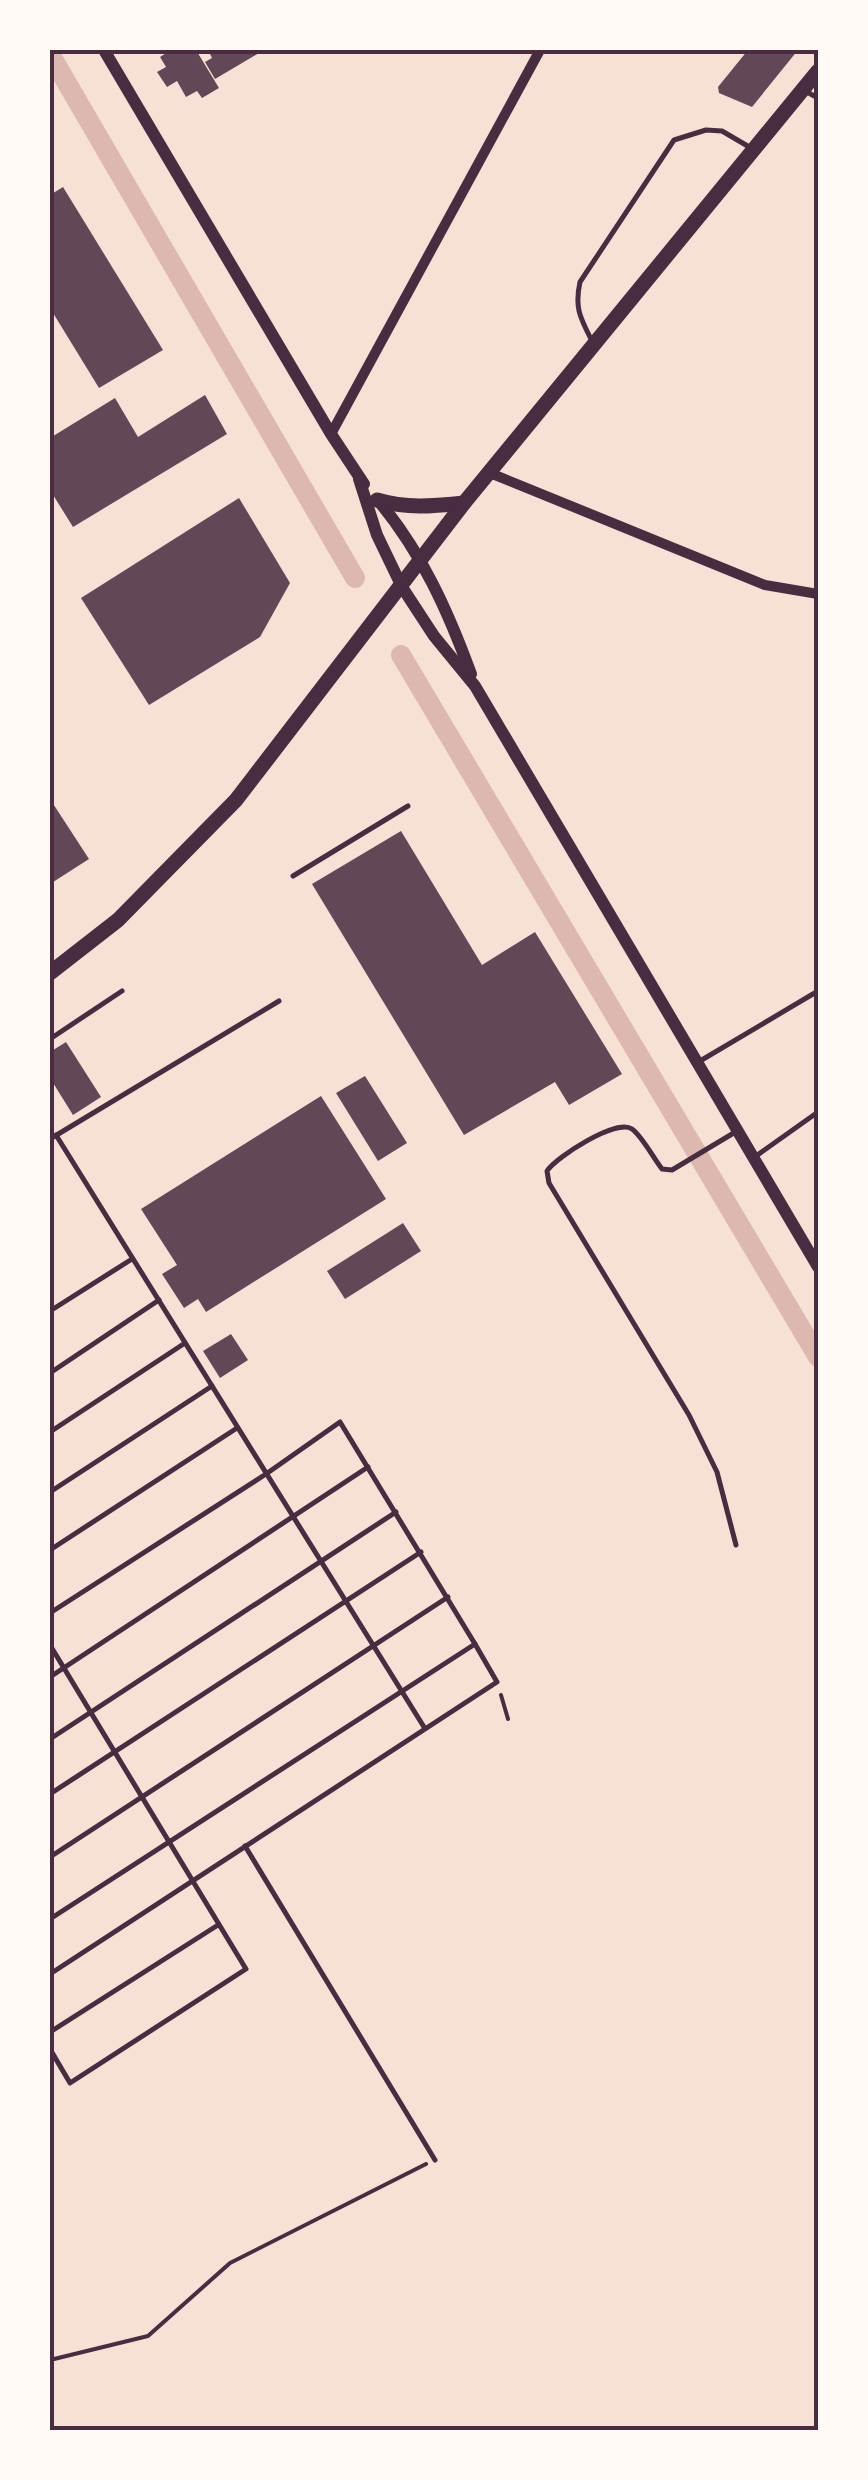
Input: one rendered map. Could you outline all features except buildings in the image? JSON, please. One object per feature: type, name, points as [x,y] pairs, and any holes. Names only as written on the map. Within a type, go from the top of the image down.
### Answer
[{"type":"main road","points":[[50,974],[118,920],[236,800],[464,503],[818,70]]},
{"type":"main road","points":[[377,500],[413,507],[464,503]]},
{"type":"street","points":[[104,50],[331,434],[420,561],[449,615],[475,686]]},
{"type":"street","points":[[331,434],[540,50]]},
{"type":"street","points":[[490,473],[765,585],[818,594]]},
{"type":"street","points":[[360,480],[382,548],[402,587],[434,636],[475,686],[818,1267]]},
{"type":"lane","points":[[802,90],[818,98]]},
{"type":"lane","points":[[594,346],[578,314],[580,282],[674,140],[706,130],[722,131],[754,150]]},
{"type":"lane","points":[[294,876],[408,806]]},
{"type":"lane","points":[[697,1062],[818,991]]},
{"type":"lane","points":[[50,1040],[122,992]]},
{"type":"lane","points":[[279,1001],[53,1137],[424,1728]]},
{"type":"lane","points":[[753,1157],[818,1112]]},
{"type":"lane","points":[[736,1545],[717,1472],[689,1414],[549,1184],[547,1171],[553,1162],[592,1138],[622,1126],[632,1128],[662,1169],[672,1170],[737,1130]]},
{"type":"lane","points":[[50,1311],[132,1258]]},
{"type":"lane","points":[[50,1373],[158,1300]]},
{"type":"lane","points":[[50,1432],[185,1343]]},
{"type":"lane","points":[[50,1492],[212,1386]]},
{"type":"lane","points":[[50,1613],[340,1422],[448,1596],[496,1682],[50,1974]]},
{"type":"lane","points":[[50,1550],[238,1428]]},
{"type":"lane","points":[[50,1677],[368,1467]]},
{"type":"lane","points":[[50,1739],[396,1512]]},
{"type":"lane","points":[[50,1794],[420,1552]]},
{"type":"lane","points":[[50,1857],[448,1596]]},
{"type":"lane","points":[[50,1919],[475,1644]]},
{"type":"lane","points":[[50,1645],[246,1968],[70,2083],[50,2049]]},
{"type":"lane","points":[[245,1846],[435,2160]]},
{"type":"lane","points":[[50,2032],[218,1925]]},
{"type":"path","points":[[496,1682],[508,1719]]},
{"type":"path","points":[[50,2360],[148,2336],[230,2263],[435,2160]]},
{"type":"waterway","points":[[50,54],[355,578]]},
{"type":"waterway","points":[[401,655],[818,1357]]}]
